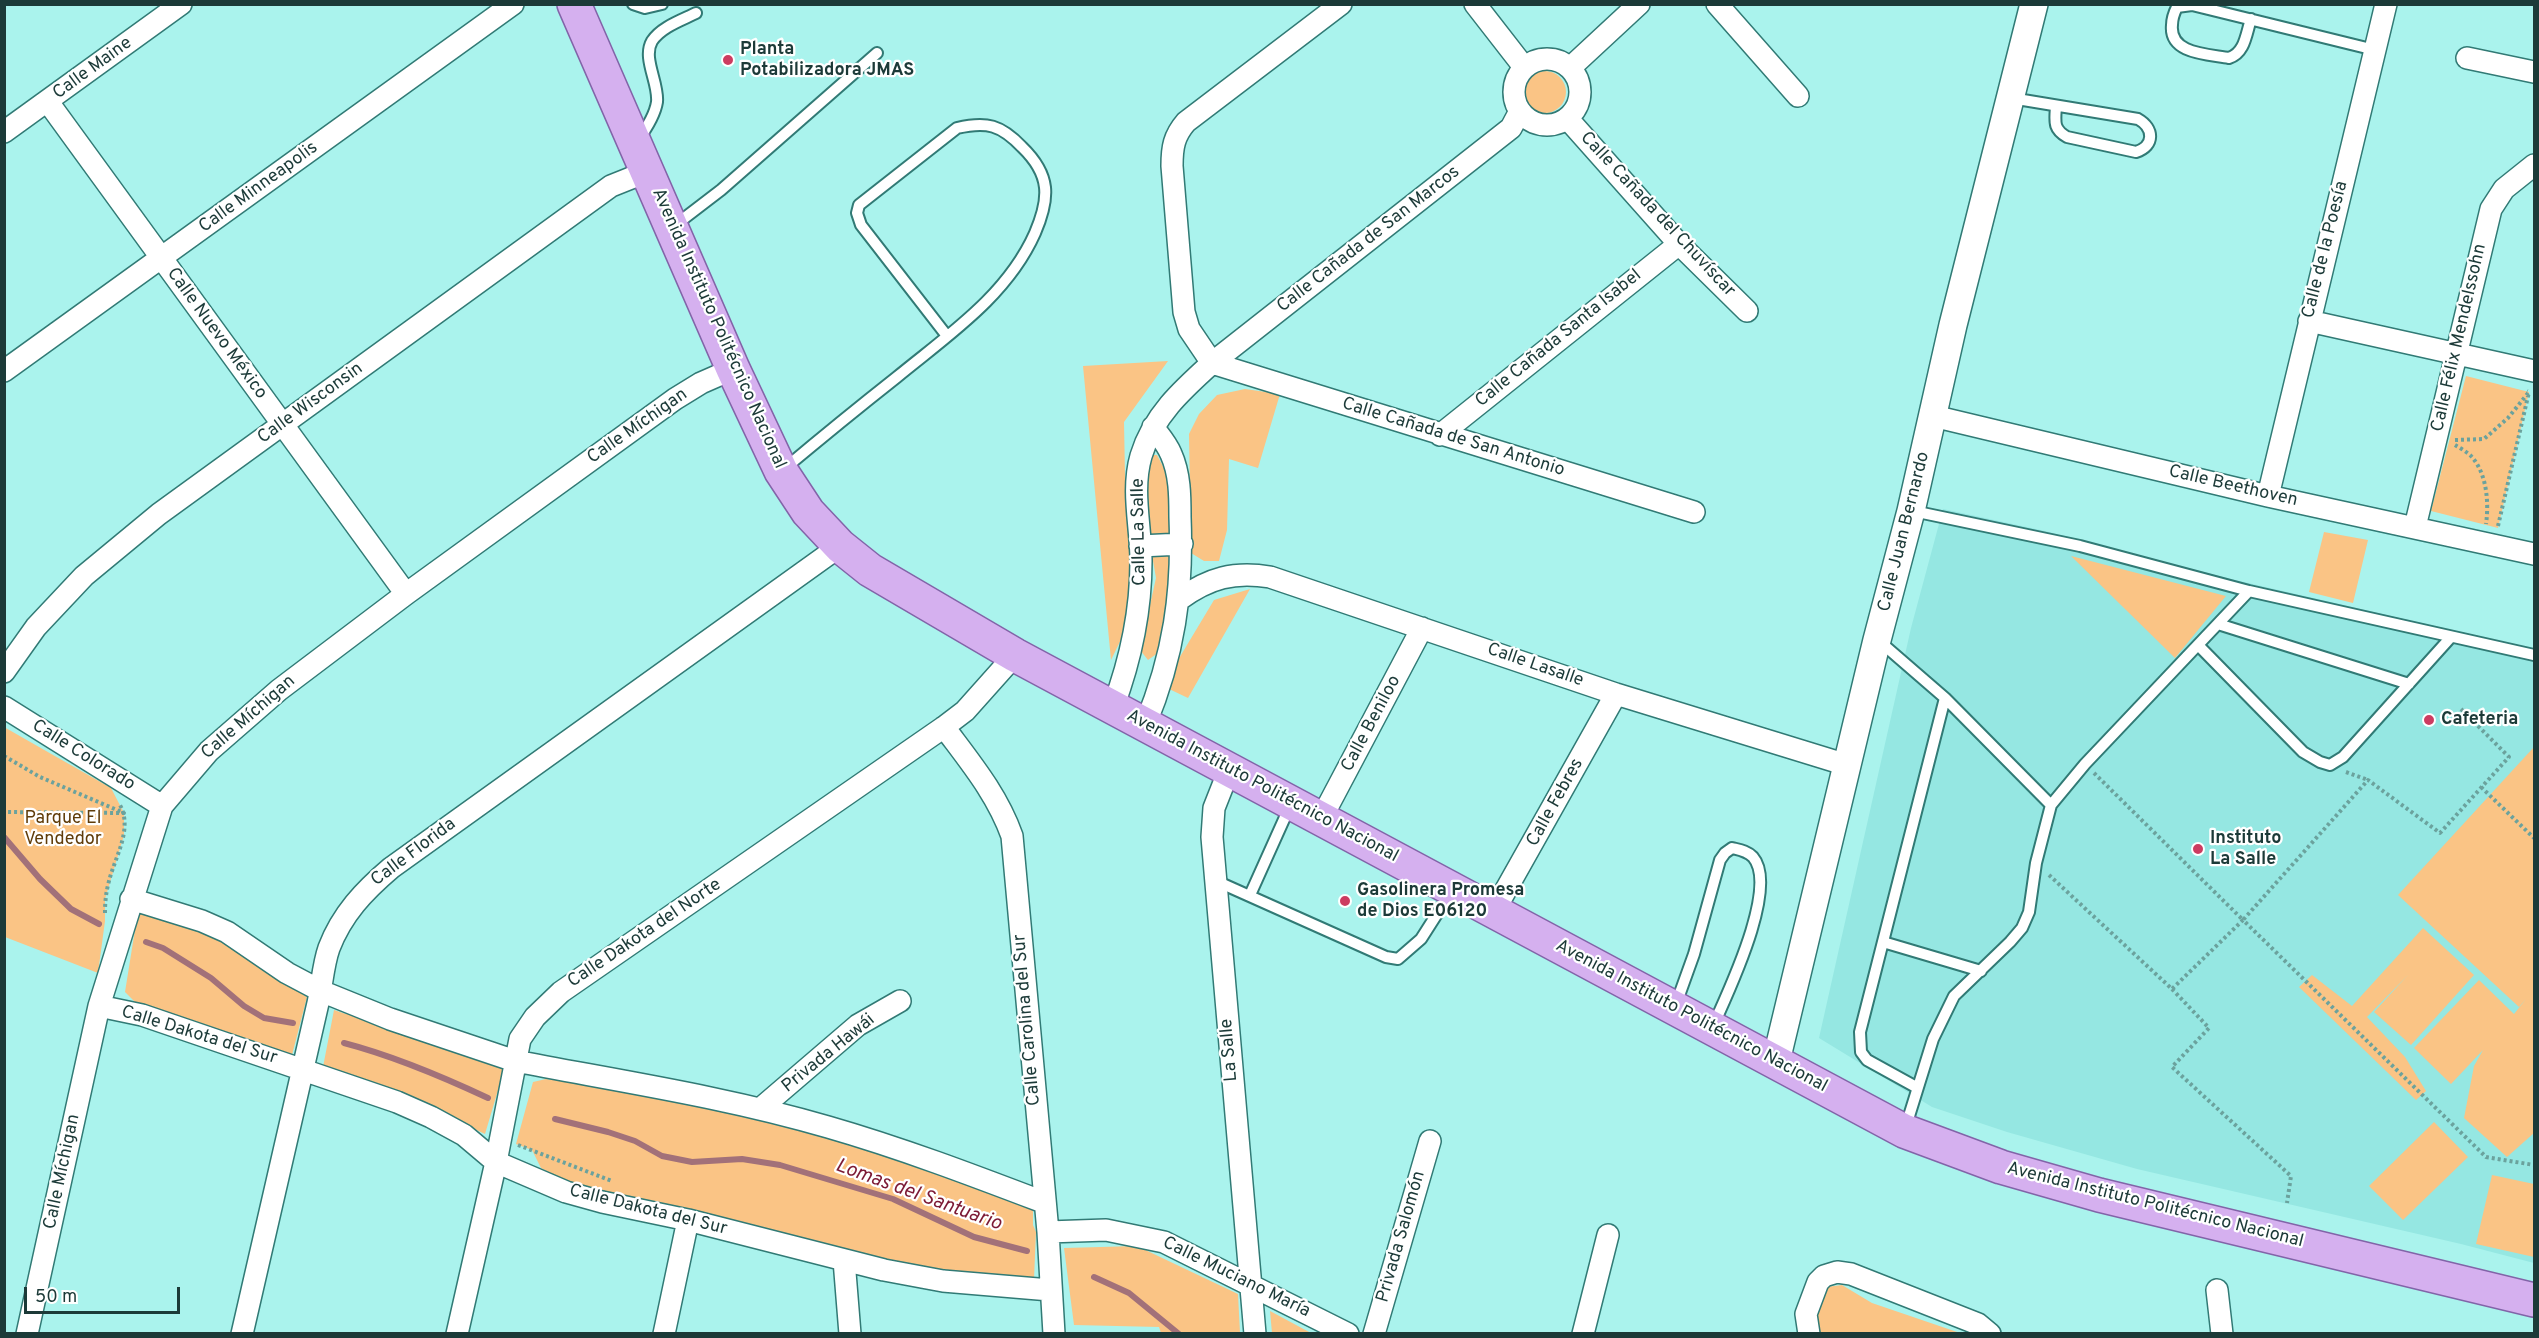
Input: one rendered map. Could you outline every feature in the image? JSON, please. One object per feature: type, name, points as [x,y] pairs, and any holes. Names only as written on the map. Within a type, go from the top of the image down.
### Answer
[{"type":"main road","name":"Avenida Instituto Politécnico Nacional","points":[[574,4],[733,369],[781,471],[808,512],[840,546],[870,570],[1015,655],[1904,1131],[2001,1167],[2099,1195],[2535,1300]]},
{"type":"street","name":"Calle Maine","points":[[4,132],[181,4]]},
{"type":"street","name":"Calle Minneapolis","points":[[4,371],[513,4]]},
{"type":"street","points":[[1212,363],[1189,329],[1184,312],[1172,149],[1176,134],[1186,122],[1341,4]]},
{"type":"street","points":[[1475,4],[1524,67]]},
{"type":"street","points":[[1570,68],[1639,4]]},
{"type":"street","points":[[1717,4],[1798,96]]},
{"type":"street","name":"Calle Juan Bernardo","points":[[1776,1061],[1846,765],[1911,511],[1953,325],[2034,4]]},
{"type":"street","name":"Calle de la Poesía","points":[[2268,496],[2386,4]]},
{"type":"street","points":[[2468,58],[2535,72]]},
{"type":"street","points":[[1552,59],[1570,68],[1580,88],[1575,110],[1567,118],[1547,125],[1527,119],[1520,111],[1513,93],[1518,75],[1524,67],[1533,62],[1552,59]]},
{"type":"street","name":"Calle Nuevo México","points":[[48,102],[406,594]]},
{"type":"street","name":"Calle Cañada de San Marcos","points":[[1212,363],[1511,128],[1520,111]]},
{"type":"street","name":"Calle Cañada del Chuvíscar","points":[[1567,118],[1679,244],[1747,311]]},
{"type":"street","name":"Calle Wisconsin","points":[[4,672],[36,627],[84,576],[159,514],[611,186],[641,158]]},
{"type":"street","name":"Calle Félix Mendelssohn","points":[[2415,527],[2491,209],[2504,189],[2535,165]]},
{"type":"street","name":"Calle Cañada Santa Isabel","points":[[1440,435],[1679,244]]},
{"type":"street","points":[[2309,321],[2535,371]]},
{"type":"street","name":"Calle La Salle","points":[[1113,707],[1128,667],[1136,632],[1140,595],[1140,546],[1136,489],[1141,456],[1154,427],[1175,397],[1212,363]]},
{"type":"street","name":"Calle Cañada de San Antonio","points":[[1212,363],[1694,512]]},
{"type":"street","name":"Calle Míchigan","points":[[27,1334],[99,1006],[162,806],[217,743],[279,690],[406,594],[675,399],[701,383],[733,369]]},
{"type":"street","name":"Calle Beethoven","points":[[1933,416],[2268,496],[2535,554]]},
{"type":"street","name":"Calle La Salle","points":[[1145,725],[1168,661],[1180,599],[1182,544],[1180,484],[1171,454],[1154,427]]},
{"type":"street","points":[[1140,546],[1182,544]]},
{"type":"street","name":"Calle Florida","points":[[242,1334],[321,991],[328,949],[345,916],[362,893],[384,874],[840,546]]},
{"type":"street","name":"Calle Lasalle","points":[[1180,599],[1201,585],[1224,576],[1251,574],[1270,577],[1616,694],[1846,765]]},
{"type":"street","name":"Calle Beniloo","points":[[1321,819],[1422,628]]},
{"type":"street","name":"Calle Dakota del Norte","points":[[457,1334],[501,1139],[520,1039],[535,1017],[561,992],[944,727],[965,711],[1015,655]]},
{"type":"street","name":"Calle Febres","points":[[1494,911],[1616,694]]},
{"type":"street","name":"Calle Colorado","points":[[4,707],[162,806]]},
{"type":"street","name":"Calle Carolina del Sur","points":[[944,727],[991,790],[1003,811],[1012,836],[1048,1232],[1054,1334]]},
{"type":"street","name":"La Salle","points":[[1229,770],[1214,808],[1212,837],[1255,1334]]},
{"type":"street","points":[[131,899],[202,921],[228,932],[287,973],[321,991],[409,1026],[515,1061],[760,1109],[827,1126],[1044,1202]]},
{"type":"street","name":"Privada Hawái","points":[[760,1109],[858,1025],[900,1001]]},
{"type":"street","name":"Calle Dakota del Sur","points":[[99,1006],[142,1015],[303,1068],[431,1117],[464,1135],[496,1162],[566,1192],[844,1260],[943,1281],[1050,1290]]},
{"type":"street","name":"Privada Salomón","points":[[1374,1334],[1430,1141]]},
{"type":"street","points":[[664,1334],[688,1220]]},
{"type":"street","name":"Calle Muciano María","points":[[1048,1232],[1106,1230],[1164,1242],[1249,1282],[1348,1334]]},
{"type":"street","points":[[1583,1334],[1608,1235]]},
{"type":"street","points":[[844,1260],[850,1334]]},
{"type":"street","points":[[1809,1334],[1806,1314],[1818,1282],[1824,1276],[1837,1272],[1851,1274],[1978,1324],[1990,1334]]},
{"type":"street","points":[[2217,1290],[2222,1334]]},
{"type":"lane","points":[[633,4],[645,8],[662,4]]},
{"type":"lane","points":[[2251,19],[2242,49],[2236,56],[2229,58],[2180,47],[2173,41],[2171,33],[2174,13],[2178,7],[2184,5],[2251,19],[2375,50]]},
{"type":"lane","points":[[641,158],[648,126],[657,103],[656,85],[648,54],[652,42],[668,28],[696,13]]},
{"type":"lane","points":[[671,228],[721,190],[877,53]]},
{"type":"lane","points":[[2011,98],[2138,119],[2147,124],[2150,131],[2148,142],[2143,150],[2136,152],[2067,137],[2058,132],[2054,126],[2056,106]]},
{"type":"lane","points":[[781,471],[947,336],[987,301],[1008,280],[1023,258],[1044,212],[1046,191],[1043,175],[1029,153],[1012,136],[997,127],[976,123],[957,128],[859,205],[857,213],[861,225],[947,336]]},
{"type":"lane","points":[[1911,511],[2080,546],[2249,591],[2369,616],[2451,638],[2535,655]]},
{"type":"lane","points":[[1904,1131],[1916,1087],[1943,1014],[1953,996],[1981,971],[2022,928],[2029,912],[2036,863],[2051,805],[2085,764],[2249,591]]},
{"type":"lane","points":[[2218,624],[2409,684]]},
{"type":"lane","points":[[2198,645],[2302,752],[2324,764],[2336,763],[2343,757],[2451,638]]},
{"type":"lane","points":[[1877,640],[1945,698],[2051,805]]},
{"type":"lane","points":[[1916,1087],[1867,1060],[1862,1052],[1860,1032],[1945,698]]},
{"type":"lane","points":[[1250,895],[1291,803]]},
{"type":"lane","points":[[1674,1007],[1694,954],[1720,860],[1732,848],[1744,850],[1754,858],[1759,869],[1760,891],[1744,954],[1713,1027]]},
{"type":"lane","points":[[1216,881],[1386,957],[1398,959],[1421,939],[1452,889]]},
{"type":"lane","points":[[1883,942],[1981,971]]},
{"type":"path","points":[[2518,389],[2529,392]]},
{"type":"path","points":[[2486,525],[2488,507],[2485,484],[2472,457],[2450,440],[2484,439],[2508,418],[2529,392]]},
{"type":"path","points":[[2475,522],[2498,528],[2529,392]]},
{"type":"path","points":[[2172,989],[2244,920],[2368,780],[2439,833],[2509,757],[2461,710]]},
{"type":"path","points":[[4,756],[40,777],[124,813]]},
{"type":"path","points":[[2085,764],[2486,1157],[2535,1165]]},
{"type":"path","points":[[2481,787],[2535,838]]},
{"type":"path","points":[[105,921],[105,899],[124,835],[124,813],[116,796]]},
{"type":"path","points":[[4,812],[124,813]]},
{"type":"path","points":[[2036,863],[2172,989],[2209,1028],[2172,1067],[2290,1176],[2287,1203]]},
{"type":"path","points":[[501,1139],[613,1182]]},
{"type":"shaded area","name":"Instituto La Salle","points":[[1943,509],[2045,531],[2231,579],[2534,649],[2534,1263],[2137,1169],[2007,1132],[1932,1107],[1819,1038],[1911,628]]},
{"type":"green space","points":[[1545,71],[1553,72],[1560,77],[1565,84],[1565,100],[1560,107],[1553,112],[1545,113],[1537,112],[1530,107],[1525,100],[1524,92],[1525,84],[1530,77],[1537,72]]},
{"type":"green space","points":[[1168,361],[1124,422],[1125,475],[1134,558],[1135,611],[1111,660],[1083,366]]},
{"type":"green space","points":[[2466,376],[2529,392],[2498,528],[2431,511]]},
{"type":"green space","points":[[1245,389],[1280,394],[1258,468],[1229,459],[1227,530],[1219,561],[1204,561],[1191,553],[1189,434],[1199,414],[1217,395]]},
{"type":"green space","points":[[1145,455],[1157,455],[1167,474],[1173,531],[1175,607],[1162,650],[1148,660],[1140,650],[1156,578],[1146,521]]},
{"type":"green space","points":[[2324,532],[2368,540],[2353,603],[2309,592]]},
{"type":"green space","points":[[2071,556],[2226,596],[2175,658]]},
{"type":"green space","points":[[1250,589],[1188,698],[1167,688],[1172,670],[1214,600]]},
{"type":"green space","name":"Parque El Vendedor","points":[[4,727],[111,788],[124,813],[124,835],[105,899],[105,921],[98,973],[5,937]]},
{"type":"green space","points":[[2534,747],[2534,1133],[2507,1157],[2464,1118],[2474,1066],[2483,1050],[2451,1084],[2414,1048],[2479,980],[2514,1014],[2526,999],[2519,1007],[2398,895]]},
{"type":"green space","points":[[138,911],[187,923],[266,963],[288,985],[307,997],[292,1055],[143,1010],[125,992]]},
{"type":"green space","points":[[2423,928],[2474,975],[2411,1045],[2374,1012],[2408,975],[2367,1017],[2405,1057],[2426,1091],[2416,1100],[2299,987],[2312,975],[2352,1006]]},
{"type":"green space","points":[[334,1010],[346,1014],[357,1010],[504,1070],[485,1134],[392,1091],[323,1067]]},
{"type":"green space","points":[[559,1076],[877,1146],[1033,1209],[1033,1225],[1036,1232],[1034,1279],[966,1282],[574,1186],[541,1168],[532,1150],[516,1144],[533,1082],[553,1080]]},
{"type":"green space","points":[[2434,1122],[2468,1157],[2403,1220],[2369,1186]]},
{"type":"green space","points":[[2492,1175],[2534,1184],[2534,1257],[2476,1244]]},
{"type":"green space","points":[[1137,1246],[1238,1294],[1240,1333],[1161,1333],[1159,1327],[1074,1325],[1064,1248]]},
{"type":"green space","points":[[1842,1285],[1872,1303],[1960,1333],[1816,1333],[1815,1323],[1826,1287]]},
{"type":"green space","points":[[1270,1311],[1311,1333],[1272,1333]]},
{"type":"waterway","name":"Lomas del Santuario","points":[[4,837],[40,879],[71,909],[99,924]]},
{"type":"waterway","name":"Lomas del Santuario","points":[[146,942],[163,948],[211,978],[244,1006],[264,1018],[293,1023]]},
{"type":"waterway","name":"Lomas del Santuario","points":[[344,1043],[417,1067],[488,1098]]},
{"type":"waterway","name":"Lomas del Santuario","points":[[555,1119],[635,1141],[662,1156],[692,1162],[742,1159],[780,1165],[893,1199],[974,1237],[1027,1251]]},
{"type":"waterway","name":"Lomas del Santuario","points":[[1094,1277],[1129,1293],[1179,1334]]},
{"type":"place","name":"Planta Potabilizadora JMAS","points":[[728,60]]},
{"type":"place","name":"Cafeteria","points":[[2429,720]]},
{"type":"place","name":"Instituto La Salle","points":[[2198,849]]},
{"type":"place","name":"Gasolinera Promesa de Dios E06120","points":[[1345,901]]}]
